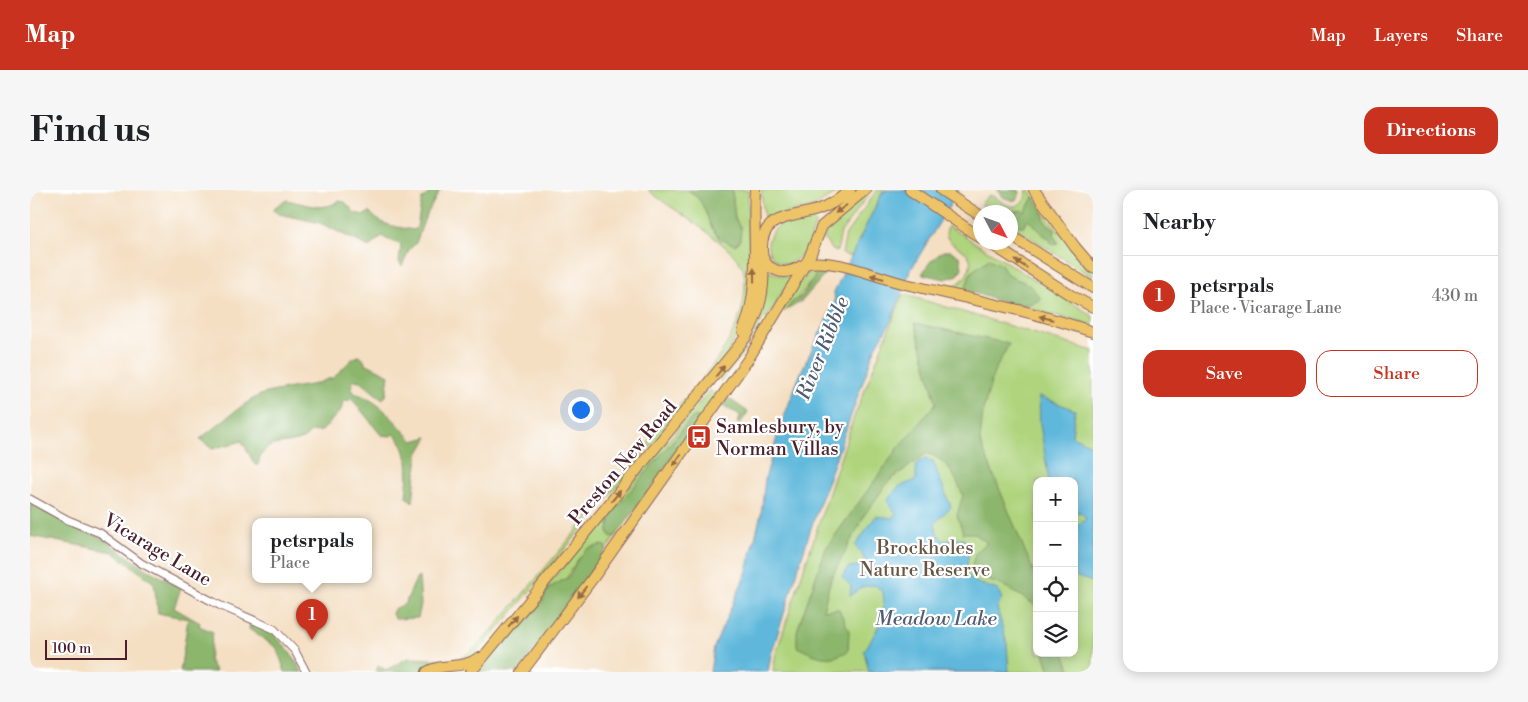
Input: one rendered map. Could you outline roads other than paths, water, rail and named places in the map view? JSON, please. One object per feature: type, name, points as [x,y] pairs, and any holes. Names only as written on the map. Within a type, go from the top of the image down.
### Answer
[{"type":"highway","points":[[755,190],[762,256],[772,268],[782,272],[791,271],[805,264],[822,261],[923,288],[968,297],[1093,332]]},
{"type":"highway","points":[[733,355],[747,323],[753,301],[755,190]]},
{"type":"highway","points":[[762,256],[765,232],[778,219],[825,207],[850,190]]},
{"type":"highway","name":"Preston New Road","points":[[522,672],[751,354],[805,264],[824,223],[864,190]]},
{"type":"highway","points":[[910,190],[973,233]]},
{"type":"highway","points":[[941,190],[973,212]]},
{"type":"highway","points":[[1034,190],[1075,247],[1093,268]]},
{"type":"highway","points":[[1018,241],[1093,288]]},
{"type":"highway","points":[[1000,250],[1072,296],[1093,307]]},
{"type":"highway","name":"Preston New Road","points":[[471,672],[746,337],[760,306],[764,286],[762,256]]},
{"type":"highway","points":[[430,670],[465,666],[477,659],[493,645]]},
{"type":"highway","points":[[430,670],[444,672]]},
{"type":"street","name":"Vicarage Lane","points":[[30,500],[68,520],[100,533],[141,563],[212,601],[274,629],[295,651],[306,672]]},
{"type":"water","name":"River Ribble","points":[[888,190],[959,190],[910,271],[892,319],[874,351],[811,528],[771,655],[768,672],[710,672],[714,647],[747,571],[761,514],[765,479],[780,427],[801,372],[835,302],[834,292],[882,193]]},
{"type":"water","points":[[1039,396],[1075,410],[1072,436],[1093,446],[1093,582],[1078,577],[1078,525],[1086,519],[1081,512],[1078,512],[1078,477],[1048,477],[1040,424]]},
{"type":"water","name":"Meadow Lake","points":[[923,459],[933,461],[951,507],[935,523],[937,533],[944,541],[963,538],[969,551],[966,574],[975,582],[998,590],[1002,599],[997,608],[1007,644],[1009,672],[869,672],[864,651],[873,637],[882,616],[883,592],[875,585],[862,587],[850,596],[851,586],[842,577],[849,567],[866,565],[862,554],[855,546],[876,516],[892,518],[896,513],[887,501],[898,487],[916,480],[916,464]]},
{"type":"place","name":"Samlesbury, by Norman Villas","points":[[699,437]]},
{"type":"place","name":"petsrpals","points":[[312,640]]},
{"type":"park label","name":"Brockholes Nature Reserve","points":[[925,558]]}]
